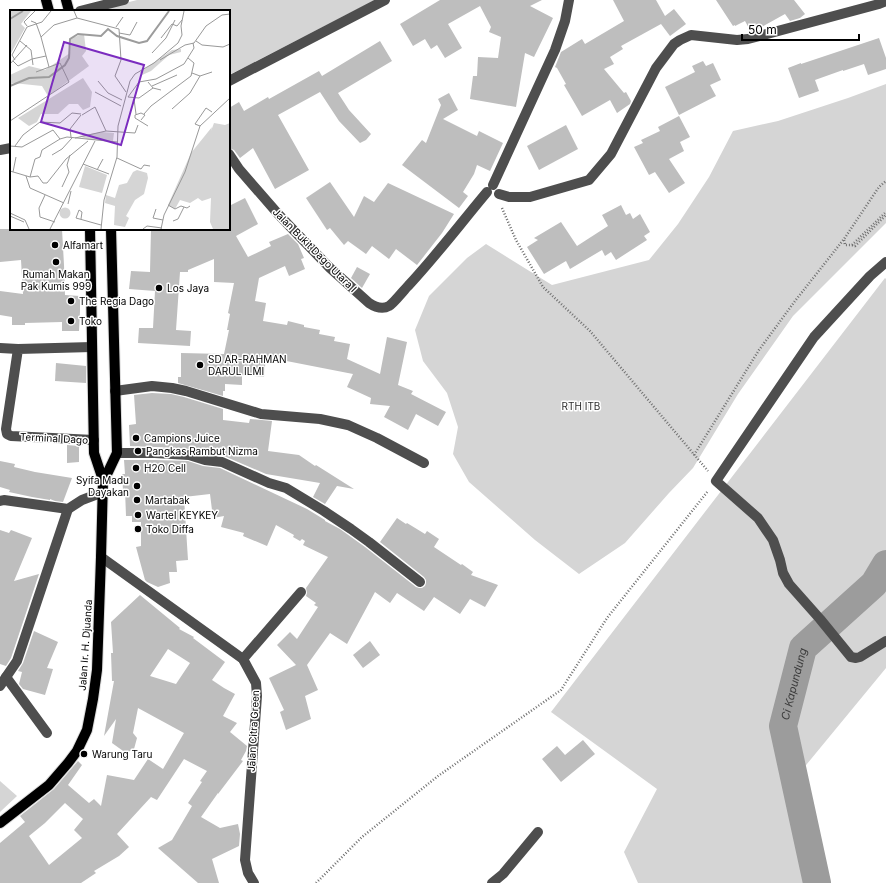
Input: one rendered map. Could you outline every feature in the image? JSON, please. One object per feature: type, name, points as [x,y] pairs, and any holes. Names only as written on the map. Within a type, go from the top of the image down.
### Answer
[{"type":"main road","points":[[46,0],[49,10]]},
{"type":"main road","points":[[66,0],[69,10]]},
{"type":"main road","name":"Jalan Ir. H. Djuanda","points":[[0,823],[49,785],[72,757],[87,730],[94,699],[97,670],[103,480],[94,453],[90,230]]},
{"type":"main road","name":"Jalan Ir. H. Djuanda","points":[[103,480],[117,453],[112,230]]},
{"type":"street","points":[[84,10],[124,0]]},
{"type":"street","points":[[230,80],[385,0]]},
{"type":"street","name":"Jalan Bukit Dago Utara I","points":[[230,155],[279,215],[330,268],[375,307],[389,307],[494,192],[555,50],[565,21],[569,0]]},
{"type":"street","points":[[494,192],[509,198],[530,198],[589,180],[611,154],[656,68],[674,44],[680,40],[691,35],[737,40],[748,39],[886,1]]},
{"type":"street","points":[[0,150],[10,148]]},
{"type":"street","points":[[886,262],[870,276],[814,337],[716,481],[758,518],[773,540],[783,573],[789,584],[851,657],[860,657],[886,641]]},
{"type":"street","points":[[0,348],[92,347]]},
{"type":"street","name":"Terminal Dago","points":[[18,349],[6,429],[7,434],[11,436],[94,440]]},
{"type":"street","points":[[115,391],[152,386],[172,388],[261,414],[320,420],[348,425],[378,438],[424,463]]},
{"type":"street","points":[[117,453],[189,455],[205,460],[222,462],[269,483],[286,488],[351,529],[420,582]]},
{"type":"street","points":[[0,686],[17,661],[68,509],[82,500],[103,492]]},
{"type":"street","points":[[1,498],[68,509]]},
{"type":"street","name":"Jalan Citra Green","points":[[101,557],[243,659],[256,683],[245,860],[248,873],[254,883]]},
{"type":"street","points":[[243,659],[302,592]]},
{"type":"street","points":[[6,677],[47,733]]},
{"type":"street","points":[[492,883],[503,874],[538,832]]},
{"type":"path","points":[[694,455],[759,350],[795,301],[844,239],[878,187],[886,181]]},
{"type":"path","points":[[316,883],[362,837],[438,776],[561,690],[607,618],[716,481],[590,331],[543,287],[516,240],[494,192]]},
{"type":"path","points":[[844,239],[845,245],[852,244],[855,246],[886,213]]},
{"type":"green space","points":[[137,0],[375,0],[230,74],[230,10],[98,10]]},
{"type":"green space","name":"RTH ITB","points":[[886,84],[886,223],[793,316],[738,394],[693,468],[625,543],[579,574],[535,540],[469,482],[453,454],[458,427],[447,393],[423,361],[415,330],[429,296],[467,258],[486,244],[552,285],[649,260],[678,224],[709,177],[733,131],[778,121]]},
{"type":"green space","points":[[885,278],[886,668],[788,787],[806,883],[638,883],[624,852],[657,789],[551,712]]},
{"type":"green space","points":[[0,781],[17,796],[0,812]]},
{"type":"building","points":[[440,0],[542,0],[530,6],[553,18],[534,57],[525,53],[516,107],[470,99],[473,76],[477,76],[478,57],[498,58],[501,37],[489,32],[491,27],[480,6],[448,24],[462,48],[445,58],[437,45],[431,49],[425,39],[413,46],[400,24]]},
{"type":"building","points":[[613,0],[656,0],[665,16],[674,9],[686,24],[670,36],[661,24],[621,46],[623,49],[610,57],[614,64],[604,69],[624,93],[626,92],[631,101],[630,104],[617,113],[610,100],[582,116],[564,85],[566,84],[555,67],[561,52],[582,39],[585,44],[624,21]]},
{"type":"building","points":[[716,0],[794,0],[805,14],[800,18],[790,21],[785,14],[751,32],[745,21],[733,26]]},
{"type":"building","points":[[879,38],[886,58],[886,69],[868,75],[864,64],[843,70],[815,80],[819,91],[799,98],[788,68]]},
{"type":"building","points":[[380,41],[392,61],[338,93],[349,110],[371,134],[366,140],[360,143],[339,121],[320,92],[278,115],[309,170],[275,189],[253,148],[240,158],[234,150],[230,148],[230,107],[239,102],[244,111],[319,71],[322,76]]},
{"type":"building","points":[[703,61],[706,66],[713,63],[721,80],[710,85],[716,96],[679,115],[665,87],[695,72],[692,66]]},
{"type":"building","points":[[449,93],[458,110],[443,119],[477,136],[479,131],[503,143],[490,171],[477,165],[474,174],[463,192],[468,196],[459,208],[402,165],[422,140],[426,143],[441,105],[438,99]]},
{"type":"building","points":[[679,116],[690,137],[680,142],[684,151],[669,159],[685,183],[669,193],[655,172],[649,175],[634,147],[643,143],[641,140],[660,131],[658,127]]},
{"type":"building","points":[[566,125],[578,149],[539,170],[527,146]]},
{"type":"building","points":[[330,182],[354,217],[364,196],[374,202],[388,183],[454,214],[442,233],[417,265],[396,249],[389,259],[372,246],[366,254],[348,241],[344,245],[330,228],[327,230],[306,198]]},
{"type":"building","points":[[245,198],[258,224],[236,236],[248,257],[271,246],[269,242],[288,234],[298,244],[304,258],[301,259],[305,269],[289,276],[285,266],[259,278],[255,301],[266,303],[263,321],[287,325],[288,321],[304,325],[304,327],[320,330],[319,334],[335,337],[334,341],[350,344],[347,359],[380,374],[387,337],[407,342],[398,385],[413,391],[411,394],[446,412],[438,426],[416,414],[408,430],[384,417],[390,406],[370,404],[371,398],[347,387],[353,374],[266,357],[264,377],[242,375],[242,385],[225,384],[223,396],[178,383],[178,377],[181,377],[181,353],[224,354],[229,330],[227,330],[230,314],[228,313],[234,283],[214,282],[214,259],[188,270],[188,272],[180,272],[176,330],[191,331],[190,346],[138,343],[139,328],[153,328],[155,291],[129,289],[131,271],[150,272],[151,230],[230,230],[230,206]]},
{"type":"building","points":[[621,205],[626,215],[630,213],[633,219],[640,214],[650,232],[644,236],[647,240],[616,260],[611,252],[605,256],[602,250],[570,269],[566,261],[544,274],[527,247],[538,240],[534,238],[561,222],[577,246],[608,226],[602,215]]},
{"type":"building","points":[[0,229],[62,230],[65,295],[80,296],[79,331],[62,331],[62,322],[25,323],[25,325],[12,325],[12,317],[0,315],[0,291],[23,294],[21,260],[0,262]]},
{"type":"building","points":[[357,267],[370,274],[362,288],[351,278]]},
{"type":"building","points":[[56,363],[86,366],[86,383],[55,381]]},
{"type":"building","points":[[152,393],[171,394],[223,409],[223,420],[249,423],[250,419],[272,421],[268,451],[299,455],[354,489],[337,486],[325,504],[313,497],[320,483],[266,474],[224,456],[206,454],[191,449],[130,446],[129,425],[136,424],[134,395]]},
{"type":"building","points":[[67,445],[79,446],[79,462],[67,463]]},
{"type":"building","points":[[124,460],[188,461],[203,466],[220,468],[307,509],[340,529],[416,587],[422,588],[426,583],[424,577],[380,542],[397,518],[425,534],[427,531],[439,539],[434,547],[473,572],[471,575],[498,585],[485,607],[470,599],[460,614],[434,597],[424,611],[397,593],[390,603],[375,592],[347,644],[330,633],[307,665],[318,690],[305,696],[311,719],[286,730],[280,712],[284,710],[269,678],[296,665],[277,645],[290,632],[297,639],[318,607],[314,605],[316,603],[306,596],[306,588],[328,557],[303,545],[305,541],[302,539],[300,541],[293,537],[294,535],[276,525],[267,546],[243,536],[244,533],[221,527],[224,516],[213,518],[210,494],[184,497],[188,560],[176,561],[177,572],[169,572],[170,583],[158,587],[147,582],[145,580],[136,547],[141,546],[141,522],[132,522],[132,516],[126,516],[125,490],[123,490],[122,474],[125,474]]},
{"type":"building","points":[[0,461],[15,464],[14,467],[35,472],[72,478],[63,502],[9,492],[10,490],[0,487]]},
{"type":"building","points":[[0,530],[9,533],[11,530],[32,538],[14,581],[39,574],[11,658],[6,666],[0,664]]},
{"type":"building","points":[[140,595],[180,628],[179,629],[194,637],[193,638],[225,662],[212,680],[235,694],[223,716],[237,723],[230,732],[247,746],[241,760],[243,761],[201,817],[220,828],[238,824],[240,834],[239,846],[212,859],[219,883],[198,883],[158,848],[172,840],[192,806],[188,803],[202,782],[200,781],[207,771],[184,759],[157,800],[151,797],[117,834],[129,847],[119,856],[94,871],[96,873],[81,883],[0,883],[0,843],[25,822],[20,816],[54,789],[78,761],[82,765],[68,785],[89,803],[94,799],[101,806],[107,775],[134,780],[148,759],[163,769],[184,733],[138,708],[133,733],[137,738],[134,749],[126,753],[112,743],[116,719],[104,736],[114,681],[112,681],[111,653],[113,653],[111,622]],"holes":[[[168,649],[190,663],[176,684],[150,676]],[[65,803],[83,819],[74,830],[82,838],[49,865],[29,836],[45,823]]]},
{"type":"building","points":[[34,631],[58,642],[47,668],[53,669],[45,695],[23,689],[19,684],[22,672],[18,671],[23,663]]},
{"type":"building","points":[[370,641],[380,655],[363,668],[353,655]]},
{"type":"building","points":[[583,740],[595,754],[561,782],[542,759],[557,746],[565,755]]},
{"type":"waterway","name":"Ci Kapundung","points":[[817,883],[783,726],[803,648],[874,584],[886,564]]},
{"type":"place","name":"Alfamart","points":[[55,245]]},
{"type":"place","name":"Rumah Makan Pak Kumis 999","points":[[56,262]]},
{"type":"place","name":"Los Jaya","points":[[159,288]]},
{"type":"place","name":"The Regia Dago","points":[[71,301]]},
{"type":"place","name":"Toko","points":[[71,321]]},
{"type":"place","name":"SD AR-RAHMAN DARUL ILMI","points":[[200,365]]},
{"type":"place","name":"Campions Juice","points":[[136,438]]},
{"type":"place","name":"Pangkas Rambut Nizma","points":[[138,451]]},
{"type":"place","name":"H2O Cell","points":[[136,468]]},
{"type":"place","name":"Syifa Madu Dayakan","points":[[137,486]]},
{"type":"place","name":"Martabak","points":[[137,500]]},
{"type":"place","name":"Wartel KEYKEY","points":[[138,515]]},
{"type":"place","name":"Toko Diffa","points":[[138,529]]},
{"type":"place","name":"Warung Taru","points":[[84,754]]}]
